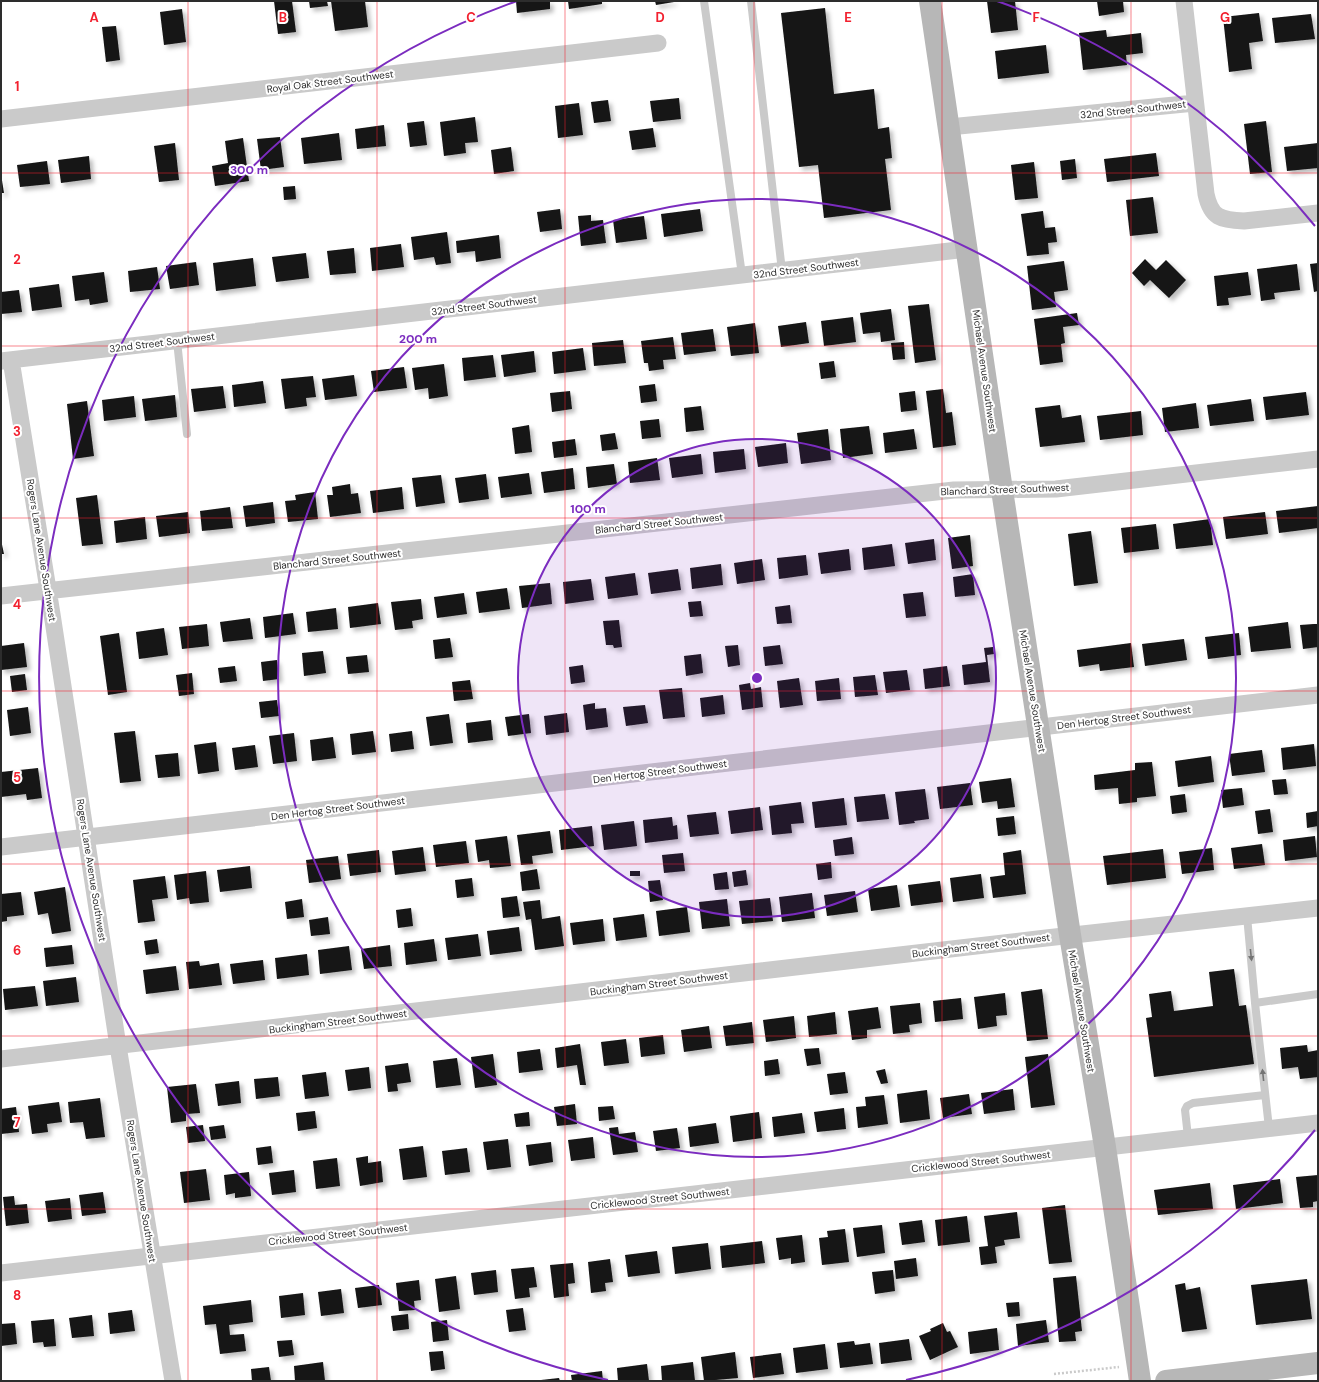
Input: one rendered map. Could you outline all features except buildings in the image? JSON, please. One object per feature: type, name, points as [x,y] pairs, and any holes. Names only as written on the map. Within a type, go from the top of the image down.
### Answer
[{"type":"street","name":"Michael Avenue Southwest","points":[[930,1],[1002,490],[1140,1381]]},
{"type":"street","points":[[1184,1],[1195,103]]},
{"type":"street","name":"Royal Oak Street Southwest","points":[[1,119],[658,43]]},
{"type":"street","name":"32nd Street Southwest","points":[[949,127],[1195,103],[1206,194],[1208,204],[1213,213],[1226,219],[1244,221],[1318,212]]},
{"type":"street","name":"32nd Street Southwest","points":[[6,360],[967,249]]},
{"type":"street","name":"Rogers Lane Avenue Southwest","points":[[6,360],[49,591],[118,1046],[173,1381]]},
{"type":"street","name":"Blanchard Street Southwest","points":[[1,596],[954,490],[1056,489],[1318,459]]},
{"type":"street","name":"Den Hertog Street Southwest","points":[[1,847],[1318,695]]},
{"type":"street","name":"Buckingham Street Southwest","points":[[1,1060],[1070,935],[1318,908]]},
{"type":"street","name":"Cricklewood Street Southwest","points":[[1,1273],[1105,1148],[1318,1122]]},
{"type":"street","points":[[1166,1381],[1318,1363]]},
{"type":"lane","points":[[704,1],[742,275]]},
{"type":"lane","points":[[751,1],[782,271]]},
{"type":"lane","points":[[177,341],[187,434]]},
{"type":"lane","points":[[1247,916],[1269,1128]]},
{"type":"lane","points":[[1255,1003],[1318,994]]},
{"type":"lane","points":[[1188,1137],[1185,1110],[1187,1106],[1193,1103],[1265,1095]]},
{"type":"path","points":[[1054,1374],[1121,1366]]}]
